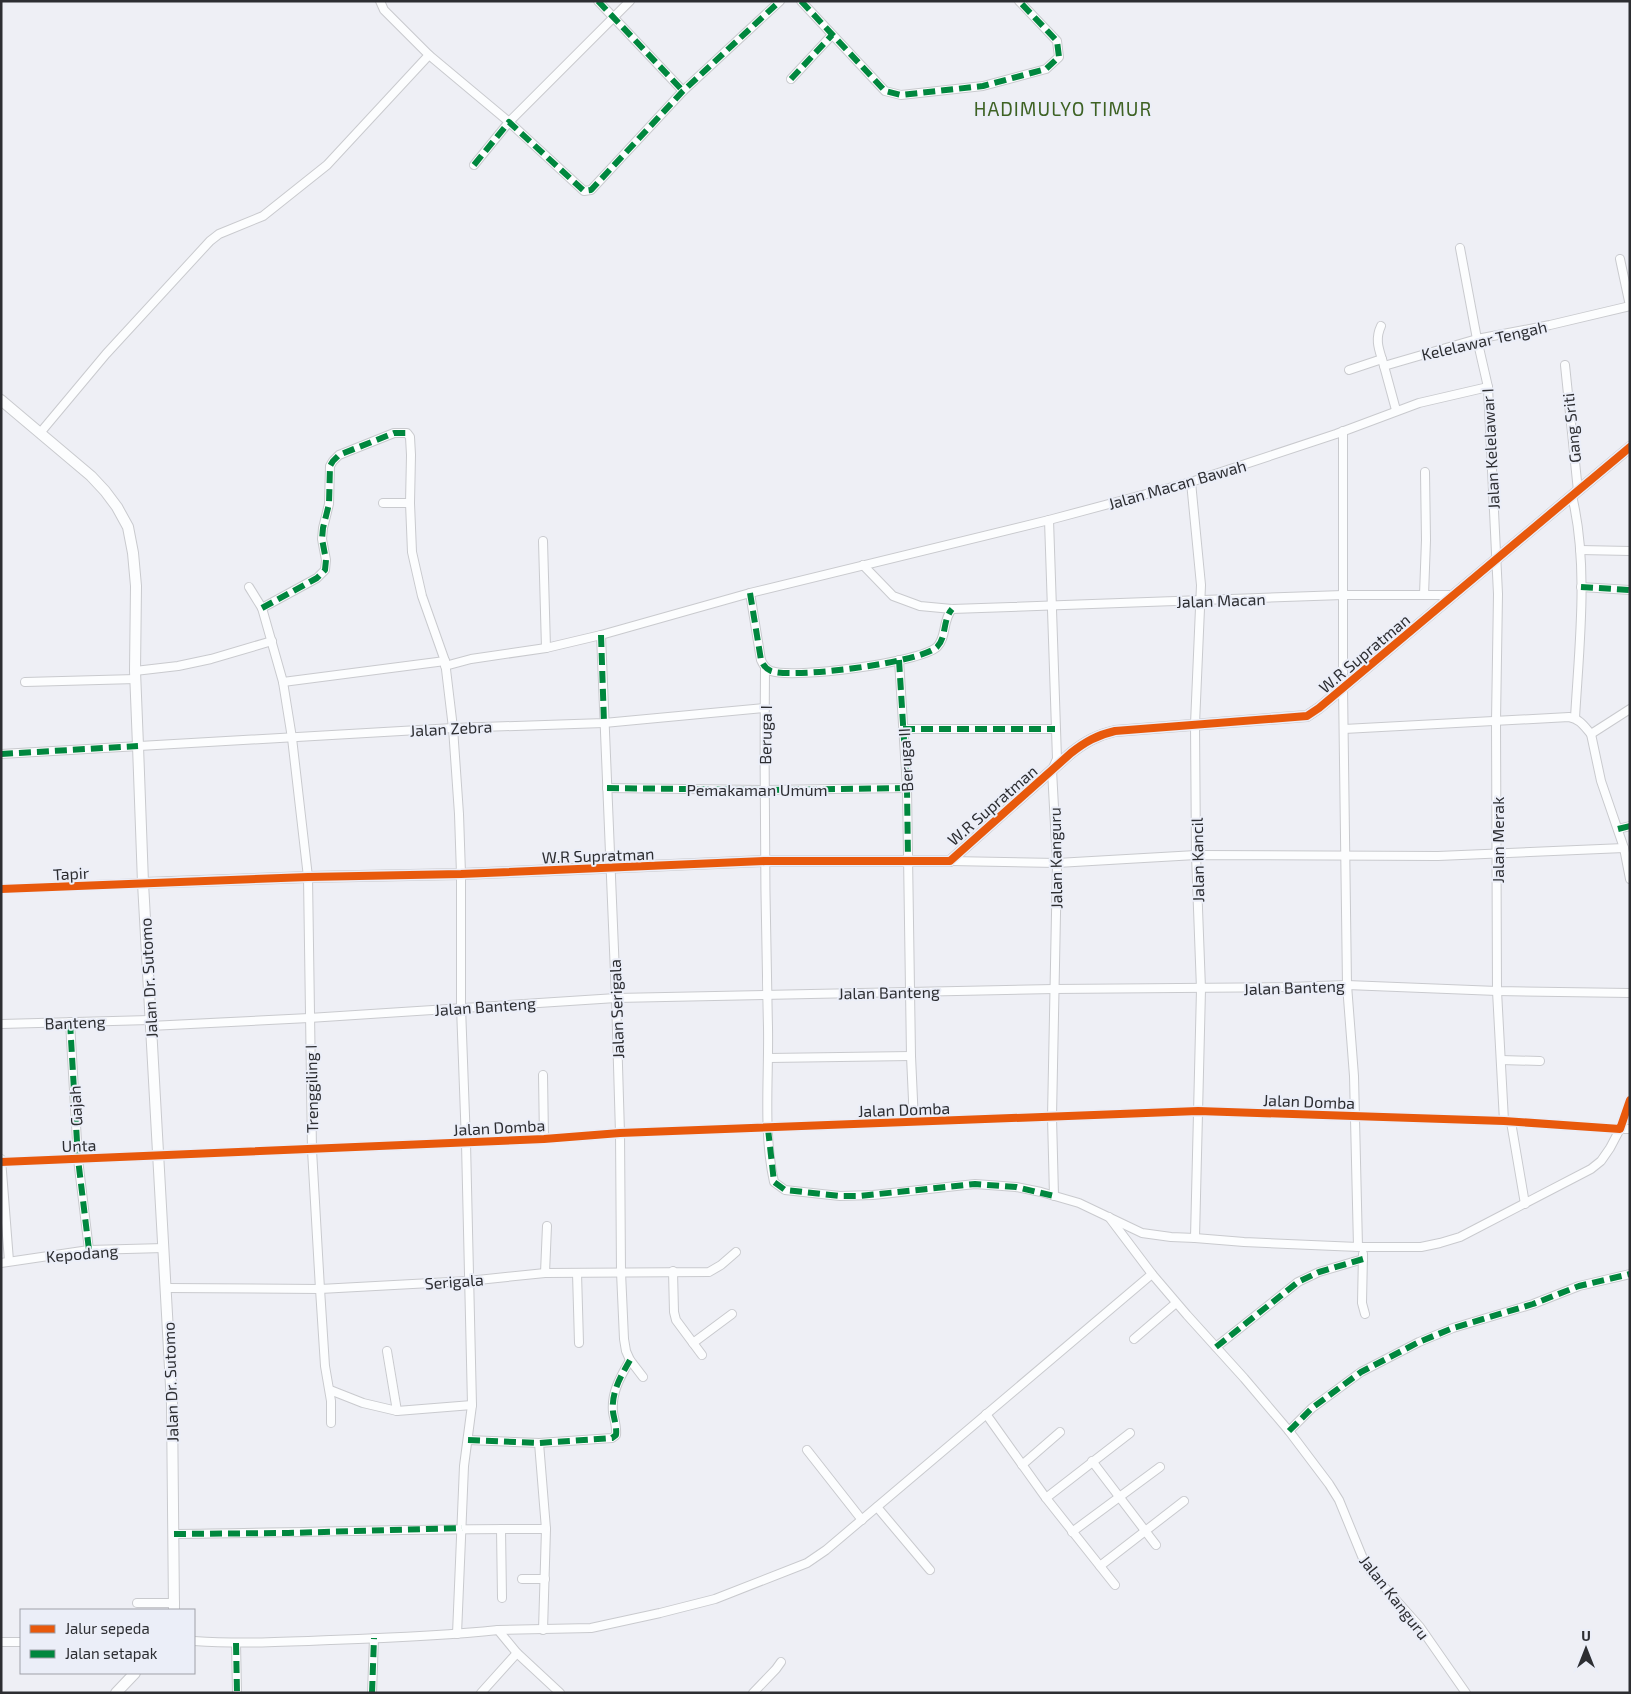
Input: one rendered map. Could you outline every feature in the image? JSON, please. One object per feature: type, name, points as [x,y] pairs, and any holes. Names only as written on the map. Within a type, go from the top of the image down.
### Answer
[{"type":"street","points":[[380,1],[384,10],[429,55],[509,122],[584,191],[591,190],[683,91],[780,1]]},
{"type":"street","points":[[598,1],[683,91]]},
{"type":"street","points":[[474,165],[509,122],[630,1]]},
{"type":"street","points":[[802,1],[885,91],[901,95],[983,86],[1046,69],[1059,57],[1056,41],[1019,1]]},
{"type":"street","points":[[791,80],[832,34]]},
{"type":"street","points":[[40,433],[106,354],[210,242],[219,234],[263,216],[327,165],[429,55]]},
{"type":"street","name":"Jalan Kelelawar I","points":[[1460,248],[1488,387],[1496,559]]},
{"type":"street","points":[[1620,259],[1630,306]]},
{"type":"street","name":"Kelelawar Tengah","points":[[1349,370],[1477,339],[1550,325],[1630,306]]},
{"type":"street","points":[[1381,326],[1377,345],[1396,410]]},
{"type":"street","name":"Gang Sriti","points":[[1565,365],[1580,550],[1581,587],[1575,718]]},
{"type":"street","name":"Jalan Macan Bawah","points":[[283,682],[445,664],[546,648],[601,635],[750,593],[1049,520],[1191,482],[1343,431],[1396,410],[1488,387]]},
{"type":"street","name":"Jalan Dr. Sutomo","points":[[1,400],[105,490],[118,507],[128,527],[133,552],[136,586],[136,675],[143,883],[172,1404],[175,1607]]},
{"type":"street","points":[[1343,431],[1343,687],[1347,984],[1354,1076],[1362,1259],[1362,1303],[1364,1314]]},
{"type":"street","points":[[262,608],[317,578],[324,570],[326,560],[322,539],[329,504],[330,466],[333,461],[339,455],[394,433],[407,433],[410,438],[411,455],[412,552],[422,596],[445,664],[453,728],[461,874],[461,1007],[472,1405],[464,1466],[457,1634]]},
{"type":"street","name":"W.R Supratman","points":[[143,883],[461,874],[765,861],[950,860],[1081,745],[1102,734],[1115,731],[1307,716],[1455,595],[1630,447]]},
{"type":"street","points":[[1424,595],[1426,540],[1425,472]]},
{"type":"street","name":"Jalan Kancil","points":[[1191,482],[1201,585],[1195,724],[1196,855],[1201,989],[1195,1238]]},
{"type":"street","points":[[383,503],[410,503]]},
{"type":"street","name":"Jalan Kanguru","points":[[1049,520],[1056,758],[1052,770],[1057,863],[1052,1117],[1054,1196]]},
{"type":"street","points":[[543,541],[546,648]]},
{"type":"street","points":[[1580,550],[1630,551]]},
{"type":"street","name":"Jalan Merak","points":[[1496,559],[1498,594],[1496,721],[1497,991],[1501,1060],[1508,1122],[1525,1204]]},
{"type":"street","name":"Jalan Macan","points":[[863,565],[893,596],[920,606],[952,609],[1343,596],[1455,595]]},
{"type":"street","name":"Trenggiling I","points":[[249,587],[262,608],[283,682],[292,738],[308,877],[312,1150],[325,1366],[330,1390],[331,1423]]},
{"type":"street","points":[[1581,587],[1630,590]]},
{"type":"street","points":[[750,593],[761,660],[765,668],[772,672],[860,668],[928,652],[936,648],[942,640],[947,615],[952,609]]},
{"type":"street","name":"Jalan Serigala","points":[[601,635],[612,868],[624,1339],[630,1360],[643,1377]]},
{"type":"street","points":[[25,682],[136,675],[211,659],[272,641]]},
{"type":"street","name":"Beruga II","points":[[899,660],[907,788],[911,1056],[914,1122]]},
{"type":"street","name":"Beruga I","points":[[765,668],[764,790],[769,1058],[768,1128],[774,1182],[785,1190],[840,1196],[859,1196],[975,1184],[1016,1187],[1080,1203],[1148,1234],[1244,1242],[1361,1247],[1421,1247],[1460,1237],[1581,1175],[1600,1162],[1620,1129]]},
{"type":"street","name":"Jalan Zebra","points":[[1,754],[453,728],[604,723],[765,708]]},
{"type":"street","points":[[1591,734],[1630,709]]},
{"type":"street","points":[[1344,729],[1536,718],[1575,718],[1591,734],[1601,781],[1624,848],[1630,879]]},
{"type":"street","points":[[904,729],[1055,729]]},
{"type":"street","name":"Pemakaman Umum","points":[[607,788],[764,790],[907,788]]},
{"type":"street","points":[[1618,829],[1630,826]]},
{"type":"street","points":[[950,860],[1057,863],[1196,855],[1345,854],[1438,856],[1624,848]]},
{"type":"street","name":"Tapir","points":[[1,889],[143,883]]},
{"type":"street","name":"Jalan Banteng","points":[[150,1023],[310,1018],[616,998],[1054,989],[1201,989],[1347,984],[1497,991],[1630,993]]},
{"type":"street","name":"Banteng","points":[[1,1024],[70,1022],[150,1023]]},
{"type":"street","name":"Gajah","points":[[70,1022],[78,1159],[89,1250]]},
{"type":"street","points":[[769,1058],[911,1056]]},
{"type":"street","points":[[1501,1060],[1540,1061]]},
{"type":"street","points":[[543,1075],[544,1139]]},
{"type":"street","points":[[1620,1129],[1630,1100]]},
{"type":"street","name":"Jalan Domba","points":[[158,1156],[466,1143],[620,1133],[1198,1111],[1508,1122],[1630,1129]]},
{"type":"street","name":"Unta","points":[[1,1161],[158,1156]]},
{"type":"street","points":[[1,1161],[5,1262]]},
{"type":"street","points":[[195,1641],[236,1643],[457,1634],[498,1630],[576,1629],[612,1624],[715,1599],[807,1563],[862,1520],[1152,1274],[1107,1215]]},
{"type":"street","points":[[545,1273],[547,1226]]},
{"type":"street","name":"Kepodang","points":[[5,1262],[89,1250],[164,1248]]},
{"type":"street","name":"Serigala","points":[[166,1288],[320,1289],[468,1280],[545,1273],[709,1272],[721,1265],[736,1252]]},
{"type":"street","points":[[1216,1347],[1298,1282],[1318,1272],[1362,1259]]},
{"type":"street","points":[[673,1271],[674,1312],[676,1320],[702,1355]]},
{"type":"street","points":[[577,1273],[579,1343]]},
{"type":"street","name":"Jalan Kanguru","points":[[1152,1274],[1289,1431],[1335,1492],[1359,1552],[1372,1573],[1420,1627],[1466,1693]]},
{"type":"street","points":[[1289,1431],[1312,1408],[1361,1372],[1419,1342],[1453,1328],[1533,1304],[1579,1286],[1630,1274]]},
{"type":"street","points":[[1134,1338],[1176,1303]]},
{"type":"street","points":[[693,1343],[732,1314]]},
{"type":"street","points":[[387,1351],[397,1411]]},
{"type":"street","points":[[468,1440],[539,1442],[612,1438],[616,1435],[613,1399],[621,1376],[630,1360]]},
{"type":"street","points":[[330,1390],[363,1403],[397,1411],[472,1405]]},
{"type":"street","points":[[986,1414],[1046,1498],[1115,1585]]},
{"type":"street","points":[[1022,1465],[1060,1432]]},
{"type":"street","points":[[1046,1498],[1130,1433]]},
{"type":"street","points":[[539,1442],[546,1529],[543,1630]]},
{"type":"street","points":[[807,1450],[862,1520]]},
{"type":"street","points":[[1092,1461],[1156,1545]]},
{"type":"street","points":[[1072,1532],[1118,1496],[1160,1467]]},
{"type":"street","points":[[1100,1566],[1184,1501]]},
{"type":"street","points":[[877,1507],[930,1570]]},
{"type":"street","points":[[174,1534],[288,1534],[462,1528],[546,1529]]},
{"type":"street","points":[[501,1529],[502,1598]]},
{"type":"street","points":[[522,1579],[545,1579]]},
{"type":"street","points":[[137,1604],[175,1607]]},
{"type":"street","points":[[498,1630],[517,1653],[560,1693]]},
{"type":"street","points":[[372,1693],[374,1638]]},
{"type":"street","points":[[1,1642],[20,1642]]},
{"type":"street","points":[[236,1643],[237,1693]]},
{"type":"street","points":[[481,1693],[517,1653]]},
{"type":"street","points":[[753,1693],[781,1662]]},
{"type":"street","points":[[116,1693],[134,1674]]},
{"type":"marked path","points":[[598,1],[683,91]]},
{"type":"marked path","points":[[474,165],[509,122],[584,191],[591,190],[683,91],[780,1]]},
{"type":"marked path","points":[[801,1],[885,91],[901,95],[983,86],[1046,69],[1059,57],[1057,41],[1019,1]]},
{"type":"marked path","points":[[791,79],[832,35]]},
{"type":"marked path","points":[[262,608],[317,578],[325,570],[326,560],[322,539],[329,504],[330,466],[333,461],[339,455],[394,433],[407,433]]},
{"type":"marked path","points":[[1581,587],[1630,590]]},
{"type":"marked path","points":[[750,593],[761,660],[769,670],[784,673],[856,668],[907,659],[926,653],[937,647],[940,643],[952,609]]},
{"type":"marked path","points":[[601,635],[604,723]]},
{"type":"marked path","points":[[899,660],[907,788],[908,860]]},
{"type":"marked path","points":[[903,729],[1055,729]]},
{"type":"marked path","points":[[1,754],[138,746]]},
{"type":"marked path","points":[[607,788],[764,790],[907,788]]},
{"type":"marked path","points":[[1618,829],[1630,826]]},
{"type":"marked path","points":[[70,1022],[78,1159],[89,1250]]},
{"type":"marked path","points":[[768,1129],[774,1182],[785,1190],[840,1196],[859,1196],[975,1184],[1016,1187],[1054,1196]]},
{"type":"marked path","points":[[1216,1347],[1298,1282],[1319,1272],[1363,1259]]},
{"type":"marked path","points":[[1289,1431],[1312,1408],[1361,1372],[1419,1342],[1453,1328],[1533,1304],[1579,1286],[1630,1274]]},
{"type":"marked path","points":[[468,1440],[539,1443],[612,1438],[616,1435],[613,1405],[617,1384],[630,1360]]},
{"type":"marked path","points":[[174,1534],[462,1528]]},
{"type":"marked path","points":[[372,1693],[374,1638]]},
{"type":"marked path","points":[[236,1643],[237,1693]]},
{"type":"cycle path","points":[[1,889],[308,877],[461,874],[765,861],[950,861],[1071,753],[1086,742],[1097,737],[1115,731],[1307,716],[1319,708],[1630,447]]},
{"type":"cycle path","points":[[1,1162],[544,1139],[620,1133],[1198,1111],[1504,1121],[1620,1129],[1630,1100]]},
{"type":"district","name":"HADIMULYO TIMUR","points":[[1063,108]]}]
